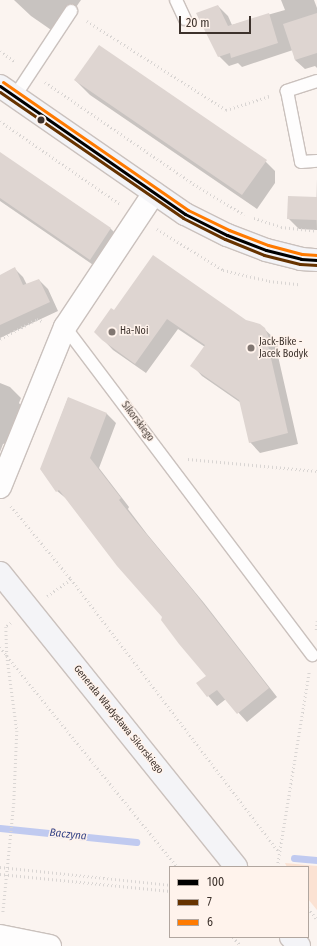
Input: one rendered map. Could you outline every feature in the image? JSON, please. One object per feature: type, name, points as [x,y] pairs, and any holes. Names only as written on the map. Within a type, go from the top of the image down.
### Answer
[{"type":"street","points":[[7,91],[185,214],[227,235],[266,250],[317,260]]},
{"type":"street","points":[[5,496],[65,327],[154,193]]},
{"type":"street","name":"Generała Władysława Sikorskiego","points":[[0,573],[235,866]]},
{"type":"street","points":[[0,936],[50,946]]},
{"type":"street","points":[[293,938],[299,946]]},
{"type":"lane","points":[[176,0],[185,19]]},
{"type":"lane","points":[[7,91],[31,72],[71,11]]},
{"type":"lane","points":[[317,81],[287,91],[301,162],[317,161]]},
{"type":"lane","name":"Sikorskiego","points":[[65,327],[312,655]]},
{"type":"path","points":[[71,11],[226,110],[287,91]]},
{"type":"path","points":[[0,51],[200,188],[247,216],[281,227],[317,231]]},
{"type":"path","points":[[0,339],[37,319],[65,327]]},
{"type":"path","points":[[162,456],[317,471]]},
{"type":"path","points":[[5,496],[279,852]]},
{"type":"path","points":[[0,936],[10,852],[17,731],[7,656],[6,627],[70,579]]},
{"type":"path","points":[[277,866],[317,621]]},
{"type":"path","points":[[0,647],[176,866]]},
{"type":"path","points":[[0,868],[169,885]]},
{"type":"path","points":[[0,874],[169,891]]},
{"type":"path","points":[[309,909],[317,919]]},
{"type":"path","points":[[234,938],[241,946]]},
{"type":"shaded area","points":[[285,863],[317,866],[317,910],[309,900],[309,866],[286,866]]},
{"type":"building","points":[[218,5],[228,26],[269,13],[278,43],[231,58],[230,53],[218,57],[196,13]]},
{"type":"building","points":[[317,13],[317,53],[295,60],[283,24]]},
{"type":"building","points":[[99,45],[267,160],[242,195],[74,80]]},
{"type":"building","points":[[0,152],[111,228],[90,260],[0,198]]},
{"type":"building","points":[[288,196],[317,197],[317,220],[287,219]]},
{"type":"building","points":[[153,255],[246,320],[260,324],[265,328],[269,338],[268,345],[288,433],[249,443],[239,400],[190,366],[205,345],[167,319],[135,364],[102,340],[94,332],[111,308],[114,310]]},
{"type":"building","points":[[15,267],[23,285],[39,279],[50,302],[0,325],[0,275]]},
{"type":"building","points":[[68,397],[107,413],[90,458],[121,498],[119,500],[195,593],[269,688],[237,714],[217,690],[207,697],[196,683],[206,676],[161,620],[162,617],[117,566],[59,490],[56,492],[40,469]]},
{"type":"waterway","name":"Baczyna","points":[[0,828],[136,842]]},
{"type":"waterway","name":"Baczyna","points":[[294,858],[317,860]]},
{"type":"transit line","name":"6","points":[[3,82],[188,210],[229,230],[268,245],[302,254],[317,255]]},
{"type":"transit line","name":"100","points":[[0,86],[185,214],[227,235],[266,250],[301,259],[317,260]]},
{"type":"transit line","name":"7","points":[[0,92],[183,218],[225,239],[264,255],[300,264],[317,265]]},
{"type":"place","name":"Ha-Noi","points":[[112,332]]},
{"type":"place","name":"Jack-Bike - Jacek Bodyk","points":[[251,348]]}]
